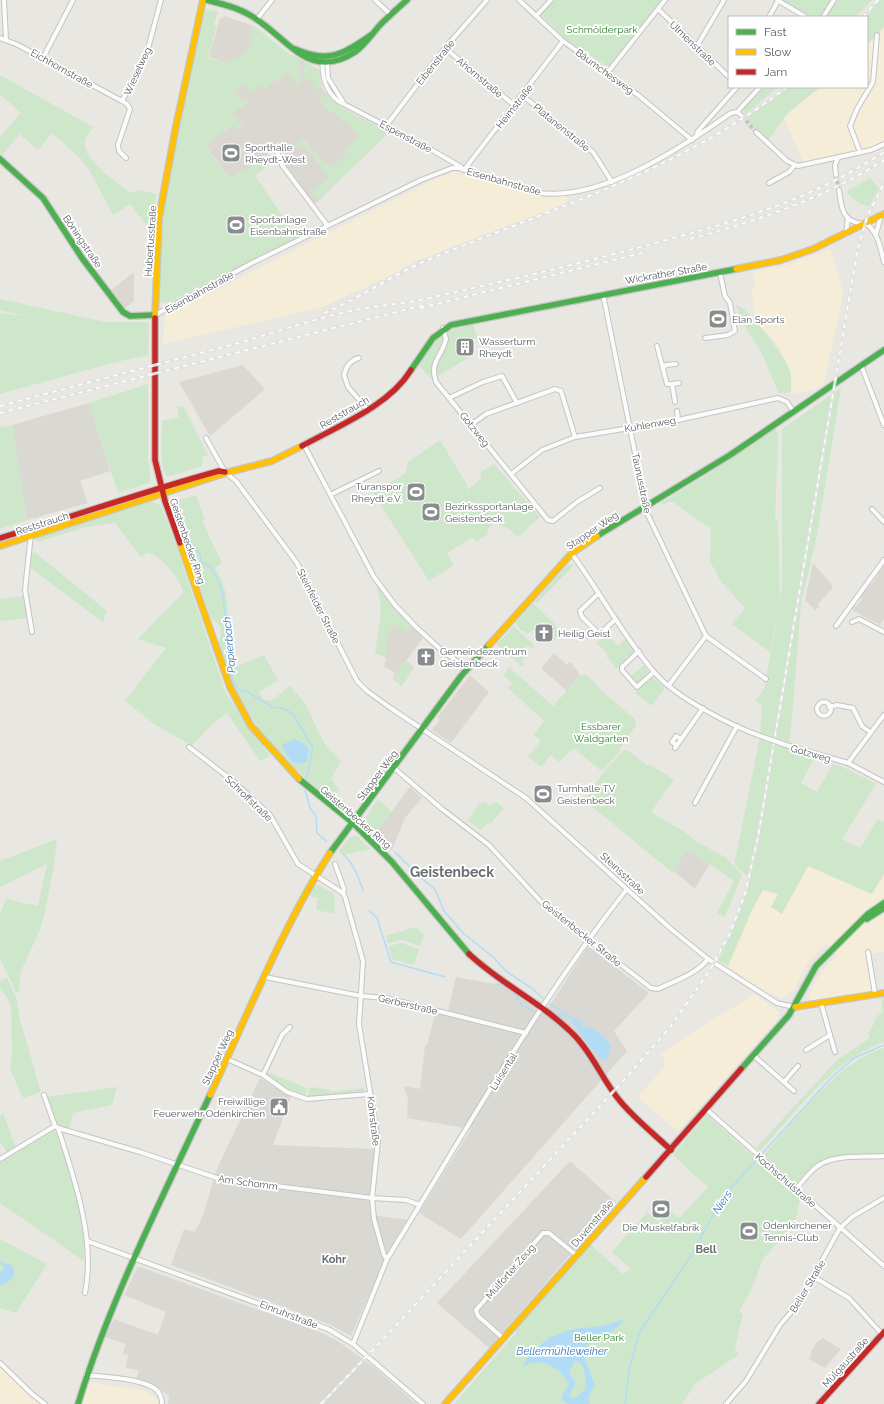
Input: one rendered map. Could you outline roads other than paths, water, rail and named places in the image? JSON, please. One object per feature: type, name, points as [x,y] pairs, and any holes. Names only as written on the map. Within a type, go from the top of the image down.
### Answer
[{"type":"main road","name":"Hubertusstraße","points":[[160,487],[155,460],[154,436],[155,315],[159,218],[175,131],[203,0]]},
{"type":"main road","points":[[207,0],[242,11],[257,19],[301,56],[325,61],[347,51],[371,35],[407,0]]},
{"type":"main road","name":"Böningstraße","points":[[0,159],[43,198],[82,258],[123,312],[128,315],[155,315]]},
{"type":"main road","name":"Wickrather Straße","points":[[443,328],[472,320],[720,273],[796,256],[846,234],[883,215]]},
{"type":"main road","name":"Reststrauch","points":[[0,546],[216,477],[225,472],[273,460],[304,445],[367,409],[397,387],[406,378],[428,341],[443,328]]},
{"type":"main road","name":"Stapper Weg","points":[[78,1404],[86,1374],[115,1300],[287,929],[315,876],[352,822],[467,669],[572,554],[598,535],[730,455],[884,350]]},
{"type":"main road","name":"Reststrauch","points":[[0,538],[59,521],[160,487],[219,471],[225,472]]},
{"type":"main road","name":"Geistenbecker Ring","points":[[160,487],[220,661],[230,687],[251,726],[294,775],[352,822],[402,872],[455,938],[475,960],[496,977],[542,1008],[575,1036],[594,1060],[620,1101],[671,1150]]},
{"type":"main road","name":"Duvenstraße","points":[[445,1404],[671,1150],[795,1007],[816,966],[857,927],[868,914],[884,903]]},
{"type":"main road","name":"Duvenstraße","points":[[857,927],[884,908]]},
{"type":"main road","name":"Steinsstraße","points":[[795,1007],[884,993]]},
{"type":"main road","name":"Mülgaustraße","points":[[819,1404],[883,1333]]},
{"type":"street","points":[[4,0],[6,39]]},
{"type":"street","points":[[43,58],[73,0]]},
{"type":"street","name":"Wieselweg","points":[[126,158],[119,151],[118,145],[130,109],[127,104],[122,101],[146,56],[161,0]]},
{"type":"street","points":[[257,19],[272,0]]},
{"type":"street","points":[[375,0],[391,15]]},
{"type":"street","name":"Eibenstraße","points":[[386,126],[445,48],[487,0]]},
{"type":"street","name":"Bäumchesweg","points":[[519,0],[563,42],[608,72],[694,139]]},
{"type":"street","points":[[536,16],[551,0]]},
{"type":"street","points":[[608,72],[665,0]]},
{"type":"street","points":[[697,46],[724,0]]},
{"type":"street","points":[[770,16],[778,0],[804,16]]},
{"type":"street","points":[[824,16],[834,0]]},
{"type":"street","name":"Ulmenstraße","points":[[658,9],[728,76]]},
{"type":"street","points":[[860,152],[850,126],[857,109],[873,82],[876,35]]},
{"type":"street","name":"Eichhornstraße","points":[[0,38],[6,39],[43,58],[122,101]]},
{"type":"street","name":"Heimstraße","points":[[464,170],[523,96],[563,42]]},
{"type":"street","name":"Ahornstraße","points":[[445,48],[515,106]]},
{"type":"street","name":"Espenstraße","points":[[325,61],[326,85],[338,101],[432,150],[464,170]]},
{"type":"street","points":[[694,139],[698,130],[736,88]]},
{"type":"street","name":"Eisenbahnstraße","points":[[155,315],[190,294],[327,225],[421,180],[452,168],[464,170],[539,193],[550,194],[581,190],[612,182],[694,139],[731,113],[737,112],[759,88]]},
{"type":"street","name":"Platanenstraße","points":[[523,96],[593,152],[612,182]]},
{"type":"street","points":[[737,112],[742,116]]},
{"type":"street","points":[[756,132],[782,158],[795,165],[801,166],[838,158],[884,144]]},
{"type":"street","points":[[277,152],[282,165],[327,225]]},
{"type":"street","points":[[836,175],[835,165],[838,158]]},
{"type":"street","points":[[769,183],[789,172],[795,165]]},
{"type":"street","points":[[839,190],[841,205],[848,218],[854,222],[866,224],[876,235],[884,262]]},
{"type":"street","points":[[876,235],[883,215]]},
{"type":"street","points":[[846,234],[848,218]]},
{"type":"street","points":[[705,338],[728,334],[735,331],[730,303],[725,296],[720,273]]},
{"type":"street","name":"Taunusstraße","points":[[603,294],[632,428],[647,513],[706,636],[766,679]]},
{"type":"street","name":"Gotzweg","points":[[443,328],[446,335],[446,342],[437,357],[433,372],[436,382],[550,521],[600,488]]},
{"type":"street","points":[[657,346],[661,364],[664,367],[667,384],[680,383]]},
{"type":"street","points":[[359,358],[348,363],[344,375],[348,386],[367,409]]},
{"type":"street","points":[[664,367],[666,365],[676,364]]},
{"type":"street","points":[[861,365],[884,425]]},
{"type":"street","points":[[449,398],[468,388],[502,376],[517,402]]},
{"type":"street","points":[[672,384],[675,402]]},
{"type":"street","points":[[471,425],[486,414],[555,389],[561,391],[575,437]]},
{"type":"street","name":"Kuhlenweg","points":[[511,474],[542,450],[575,437],[678,420],[778,398],[786,402],[793,411]]},
{"type":"street","points":[[676,411],[678,420]]},
{"type":"street","points":[[206,438],[225,472]]},
{"type":"street","points":[[304,445],[332,494],[360,553],[374,577],[395,605],[439,648],[467,669]]},
{"type":"street","points":[[332,494],[379,470]]},
{"type":"street","name":"Steinfelder Straße","points":[[225,472],[236,481],[297,563],[318,607],[357,680],[372,695],[422,729]]},
{"type":"street","points":[[872,509],[884,522]]},
{"type":"street","points":[[31,528],[26,590],[32,632]]},
{"type":"street","name":"Gotzweg","points":[[572,554],[598,594],[654,672],[669,686],[703,708],[737,726],[786,745],[848,763],[884,782]]},
{"type":"street","points":[[836,626],[884,560]]},
{"type":"street","points":[[598,594],[580,611],[582,617],[598,633],[603,631],[616,618]]},
{"type":"street","points":[[852,622],[859,619],[884,632]]},
{"type":"street","points":[[669,686],[706,636]]},
{"type":"street","points":[[639,651],[622,667],[622,670],[637,687],[654,672]]},
{"type":"street","points":[[829,707],[837,705],[853,708],[862,726],[870,732]]},
{"type":"street","points":[[676,747],[703,708]]},
{"type":"street","points":[[848,763],[884,714]]},
{"type":"street","points":[[695,803],[737,726]]},
{"type":"street","name":"Steinsstraße","points":[[422,729],[526,798],[671,929],[708,959],[777,1004],[795,1007]]},
{"type":"street","name":"Schroffstraße","points":[[189,747],[233,781],[270,815],[296,862],[315,876]]},
{"type":"street","name":"Geistenbecker Straße","points":[[394,768],[442,810],[489,845],[532,889],[545,906],[651,988],[658,989],[703,967],[708,959]]},
{"type":"street","name":"Kohrstraße","points":[[336,864],[344,890],[343,894],[362,954],[359,1024],[378,1141],[372,1198],[374,1219],[384,1255],[387,1259]]},
{"type":"street","points":[[315,876],[343,894]]},
{"type":"street","name":"Luisental","points":[[387,1259],[542,1008],[588,939],[627,889]]},
{"type":"street","points":[[868,952],[875,994]]},
{"type":"street","name":"Gerberstraße","points":[[266,977],[361,996],[386,998],[526,1033]]},
{"type":"street","points":[[821,1003],[835,1052]]},
{"type":"street","points":[[263,1076],[282,1035],[290,1027]]},
{"type":"street","points":[[806,1050],[830,1035]]},
{"type":"street","points":[[753,1055],[794,1091]]},
{"type":"street","points":[[227,1059],[263,1076],[287,1092],[307,1099],[370,1094]]},
{"type":"street","points":[[784,1082],[798,1066]]},
{"type":"street","points":[[44,1095],[78,1193],[87,1241],[85,1293]]},
{"type":"street","name":"Kochschulstraße","points":[[706,1109],[884,1266]]},
{"type":"street","points":[[0,1159],[56,1127]]},
{"type":"street","name":"Am Schomm","points":[[56,1127],[178,1164],[220,1179],[372,1198],[406,1200],[420,1205]]},
{"type":"street","points":[[796,1188],[816,1167],[824,1162],[836,1159],[884,1156]]},
{"type":"street","name":"Beller Straße","points":[[726,1404],[756,1367],[780,1325],[795,1309],[840,1228],[852,1217],[884,1198]]},
{"type":"street","name":"Mülforter Zeug","points":[[503,1338],[478,1316],[476,1310],[543,1233],[549,1233],[576,1256]]},
{"type":"street","name":"Einruhrstraße","points":[[87,1241],[328,1329],[353,1344],[423,1404]]},
{"type":"street","points":[[353,1344],[387,1259]]},
{"type":"street","points":[[814,1277],[849,1298],[883,1333]]},
{"type":"street","points":[[0,1363],[32,1394],[45,1404]]},
{"type":"street","points":[[86,1374],[144,1384],[155,1389],[162,1396],[162,1404]]},
{"type":"water","points":[[295,739],[305,744],[309,750],[307,761],[297,763],[288,757],[282,745]]},
{"type":"water","points":[[575,1019],[582,1026],[591,1028],[608,1042],[611,1046],[608,1058],[606,1060],[597,1055],[588,1044],[571,1021]]},
{"type":"water","points":[[2,1261],[6,1264],[12,1265],[15,1274],[8,1282],[0,1285],[0,1272],[4,1269],[0,1262]]},
{"type":"water","name":"Bellermühleweiher","points":[[624,1320],[608,1335],[588,1344],[584,1351],[584,1357],[595,1385],[588,1399],[590,1404],[568,1404],[562,1400],[562,1396],[569,1384],[561,1373],[555,1368],[543,1363],[529,1364],[522,1367],[527,1359],[526,1355],[551,1337],[573,1329],[603,1326]],"holes":[[[575,1361],[579,1361],[584,1370],[585,1389],[574,1399],[569,1397],[575,1383],[569,1373]]]},
{"type":"waterway","name":"Papierbach","points":[[173,507],[179,512],[183,519],[183,529],[200,554],[201,562],[211,567],[219,582],[223,596],[231,675],[236,686],[239,690],[248,692],[272,707],[282,708],[293,714],[313,748],[306,780]]},
{"type":"waterway","name":"Papierbach","points":[[305,790],[310,808],[316,816],[317,833],[326,841]]},
{"type":"waterway","points":[[395,852],[419,876],[435,889],[444,911],[463,933],[493,957],[507,972],[530,987],[544,999]]},
{"type":"waterway","name":"Papierbach","points":[[343,854],[356,871],[363,891]]},
{"type":"waterway","name":"Papierbach","points":[[369,910],[377,918],[391,962],[445,977]]},
{"type":"waterway","name":"Papierbach","points":[[496,984],[504,985]]},
{"type":"waterway","name":"Papierbach","points":[[510,989],[517,996],[521,1005],[532,1010]]},
{"type":"waterway","name":"Papierbach","points":[[550,1004],[575,1019],[585,1023]]},
{"type":"waterway","name":"Papierbach","points":[[558,1014],[572,1018]]},
{"type":"waterway","name":"Niers","points":[[625,1404],[629,1370],[640,1331],[691,1256],[722,1198],[831,1078],[854,1058],[884,1045]]},
{"type":"tunnel","points":[[742,116],[756,132]]},
{"type":"tunnel","points":[[836,175],[839,190]]},
{"type":"railway","points":[[864,16],[878,0]]},
{"type":"railway","points":[[324,313],[416,265],[569,204],[659,165],[745,117],[786,88]]},
{"type":"railway","points":[[0,406],[242,342],[341,313],[420,300],[544,272],[719,225],[802,196],[857,169],[884,152]]},
{"type":"railway","points":[[690,239],[741,224],[790,207],[837,186],[884,160]]},
{"type":"railway","points":[[321,1404],[624,1080],[671,1026],[710,970],[730,933],[745,894],[758,837],[857,252],[867,217],[884,183]]},
{"type":"railway","points":[[420,308],[642,253]]},
{"type":"railway","points":[[0,413],[424,305]]},
{"type":"place","name":"Sporthalle Rheydt-West","points":[[231,153]]},
{"type":"place","name":"Sportanlage Eisenbahnstraße","points":[[236,225]]},
{"type":"place","name":"Elan Sports","points":[[718,319]]},
{"type":"place","name":"Wasserturm Rheydt","points":[[465,347]]},
{"type":"place","name":"Turanspor Rheydt e.V.","points":[[416,492]]},
{"type":"place","name":"Bezirkssportanlage Geistenbeck","points":[[431,512]]},
{"type":"place","name":"Heilig Geist","points":[[544,633]]},
{"type":"place","name":"Gemeindezentrum Geistenbeck","points":[[426,657]]},
{"type":"place","name":"Turnhalle TV Geistenbeck","points":[[543,794]]},
{"type":"place","name":"Freiwillige Feuerwehr Odenkirchen","points":[[279,1107]]},
{"type":"place","name":"Die Muskelfabrik","points":[[661,1209]]},
{"type":"place","name":"Odenkirchener Tennis-Club","points":[[749,1231]]},
{"type":"district","name":"Geistenbeck","points":[[452,872]]},
{"type":"district","name":"Bell","points":[[706,1249]]},
{"type":"district","name":"Kohr","points":[[334,1259]]},
{"type":"park label","name":"Schmölderpark","points":[[602,29]]},
{"type":"park label","name":"Essbarer Waldgarten","points":[[601,732]]},
{"type":"park label","name":"Beller Park","points":[[599,1337]]}]
